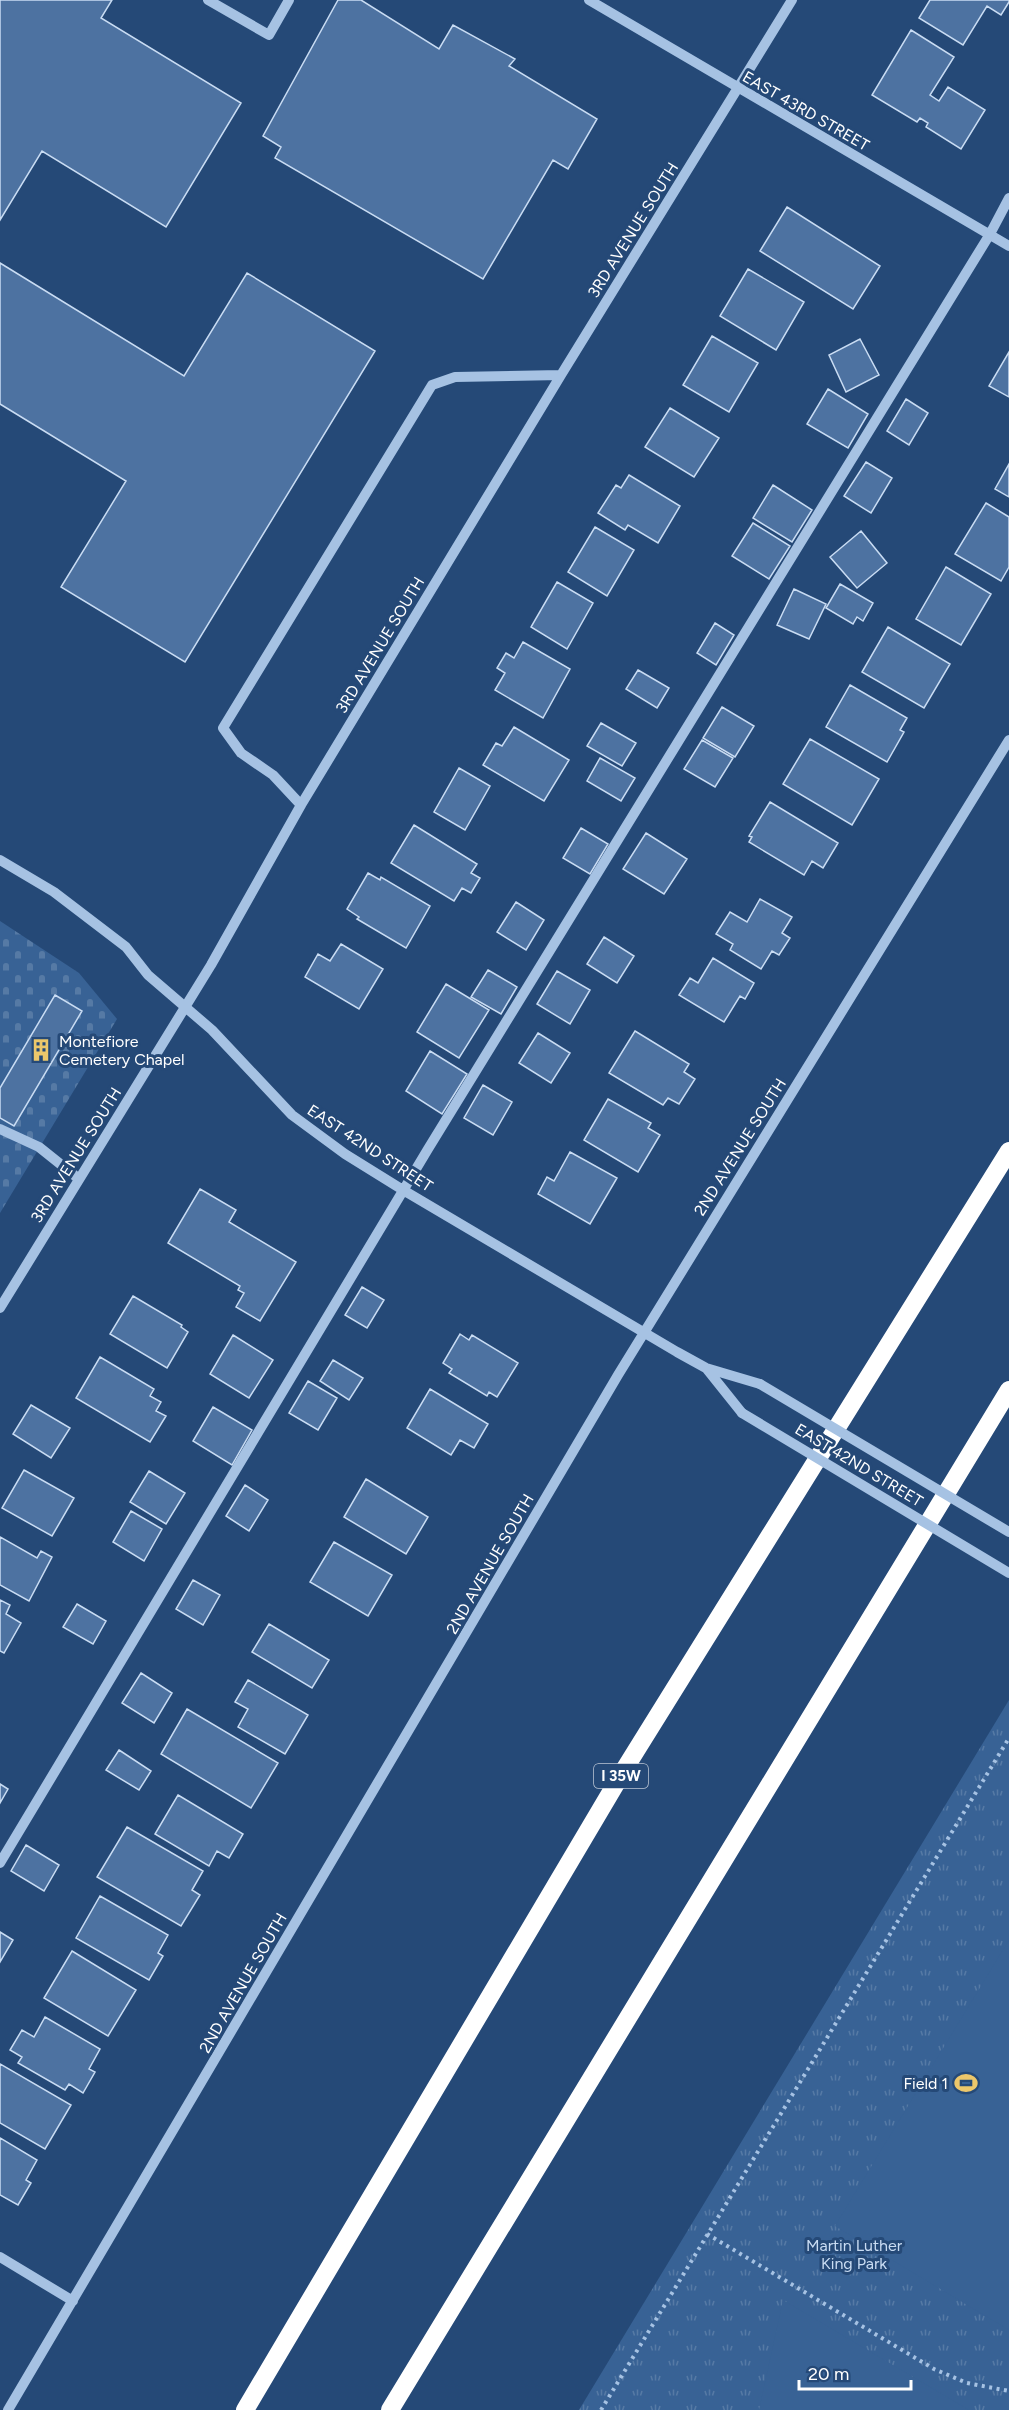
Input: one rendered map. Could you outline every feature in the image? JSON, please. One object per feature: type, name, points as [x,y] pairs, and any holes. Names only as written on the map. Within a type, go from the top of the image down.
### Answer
[{"type":"highway","name":"I 35W","points":[[245,2410],[624,1770],[1009,1151]]},
{"type":"highway","points":[[390,2410],[1009,1390]]},
{"type":"street","points":[[208,0],[269,35],[289,0]]},
{"type":"street","name":"EAST 43RD STREET","points":[[589,0],[1009,246]]},
{"type":"street","name":"3RD AVENUE SOUTH","points":[[0,1308],[211,965],[301,805],[561,375],[792,0]]},
{"type":"street","points":[[0,1863],[403,1190],[990,234],[1009,198]]},
{"type":"street","points":[[301,805],[273,775],[241,753],[223,728],[432,385],[455,377],[561,375]]},
{"type":"street","name":"2ND AVENUE SOUTH","points":[[8,2410],[645,1332],[1009,740]]},
{"type":"street","name":"EAST 42ND STREET","points":[[0,860],[54,892],[126,947],[148,975],[212,1030],[292,1115],[345,1154],[706,1368],[760,1384],[1009,1532]]},
{"type":"street","points":[[0,1128],[39,1147],[79,1179]]},
{"type":"street","name":"EAST 42ND STREET","points":[[706,1368],[742,1413],[1009,1574]]},
{"type":"street","points":[[0,2258],[73,2301]]},
{"type":"path","points":[[601,2410],[1009,1738]]},
{"type":"path","points":[[707,2234],[934,2369],[967,2383],[1009,2391]]},
{"type":"green space","points":[[0,921],[79,973],[117,1019],[0,1213]]},
{"type":"green space","name":"Martin Luther King Park","points":[[1009,1700],[1009,2410],[579,2410]]},
{"type":"green space","name":"Field 1","points":[[1009,1940],[1009,2330],[835,2226]]},
{"type":"green space","points":[[783,2300],[969,2410],[759,2410]]},
{"type":"building","points":[[0,0],[112,0],[101,18],[241,103],[166,227],[42,151],[0,220]]},
{"type":"building","points":[[338,0],[361,0],[439,49],[453,25],[515,59],[509,66],[597,119],[568,169],[553,160],[483,279],[275,158],[281,147],[263,136]]},
{"type":"building","points":[[930,0],[1009,0],[1009,2],[1001,15],[987,6],[963,45],[919,18]]},
{"type":"building","points":[[911,30],[954,57],[930,95],[939,101],[948,87],[985,110],[961,149],[926,127],[928,123],[920,118],[917,122],[872,95]]},
{"type":"building","points":[[787,207],[880,266],[853,309],[760,251]]},
{"type":"building","points":[[0,263],[184,376],[247,273],[375,351],[185,662],[61,587],[126,481],[0,404]]},
{"type":"building","points":[[748,269],[804,302],[776,350],[720,316]]},
{"type":"building","points":[[712,336],[758,363],[729,412],[683,385]]},
{"type":"building","points":[[860,339],[879,375],[846,392],[829,355]]},
{"type":"building","points":[[1009,352],[1009,397],[989,386]]},
{"type":"building","points":[[828,389],[868,414],[848,448],[807,424]]},
{"type":"building","points":[[906,399],[928,413],[909,445],[887,431]]},
{"type":"building","points":[[670,408],[719,438],[694,477],[645,447]]},
{"type":"building","points":[[866,462],[892,478],[871,513],[844,496]]},
{"type":"building","points":[[1009,464],[1009,497],[995,489]]},
{"type":"building","points":[[629,475],[680,506],[658,543],[628,525],[625,530],[598,513],[616,485],[621,488]]},
{"type":"building","points":[[773,485],[812,510],[792,542],[753,518]]},
{"type":"building","points":[[986,503],[1009,517],[1009,567],[1001,581],[955,554]]},
{"type":"building","points":[[753,523],[790,546],[769,579],[732,556]]},
{"type":"building","points":[[595,527],[634,550],[607,596],[568,572]]},
{"type":"building","points":[[861,531],[887,563],[857,588],[830,557]]},
{"type":"building","points":[[946,567],[991,594],[961,645],[916,619]]},
{"type":"building","points":[[557,582],[593,603],[567,649],[531,627]]},
{"type":"building","points":[[840,584],[873,603],[863,621],[857,617],[853,624],[826,608]]},
{"type":"building","points":[[794,589],[826,604],[809,639],[777,625]]},
{"type":"building","points":[[715,623],[734,635],[716,665],[697,653]]},
{"type":"building","points":[[888,627],[950,664],[924,708],[862,672]]},
{"type":"building","points":[[523,642],[570,669],[543,718],[495,690],[505,673],[497,668],[506,653],[514,658]]},
{"type":"building","points":[[638,670],[669,688],[657,708],[626,689]]},
{"type":"building","points":[[850,685],[907,718],[900,730],[904,732],[887,762],[826,727]]},
{"type":"building","points":[[722,707],[754,726],[735,757],[703,738]]},
{"type":"building","points":[[601,723],[636,743],[622,766],[587,746]]},
{"type":"building","points":[[514,727],[569,760],[544,801],[483,765],[496,743],[502,746]]},
{"type":"building","points":[[810,739],[879,779],[852,825],[783,784]]},
{"type":"building","points":[[702,740],[733,758],[715,787],[684,769]]},
{"type":"building","points":[[600,758],[635,778],[621,801],[587,781]]},
{"type":"building","points":[[459,768],[490,786],[465,830],[434,812]]},
{"type":"building","points":[[770,802],[838,843],[823,868],[812,861],[804,875],[749,842],[752,837],[749,836]]},
{"type":"building","points":[[414,825],[477,864],[471,873],[480,878],[471,893],[462,888],[454,901],[391,863]]},
{"type":"building","points":[[581,828],[608,844],[590,874],[563,858]]},
{"type":"building","points":[[646,833],[687,859],[664,894],[623,869]]},
{"type":"building","points":[[368,873],[380,880],[381,877],[430,906],[406,948],[357,919],[359,917],[347,909]]},
{"type":"building","points":[[760,899],[792,917],[782,933],[790,938],[779,955],[772,951],[761,969],[730,950],[733,944],[716,934],[730,912],[747,922]]},
{"type":"building","points":[[516,902],[544,920],[526,950],[497,932]]},
{"type":"building","points":[[604,937],[634,956],[617,983],[587,964]]},
{"type":"building","points":[[341,944],[383,969],[359,1009],[305,977],[318,954],[330,961]]},
{"type":"building","points":[[713,958],[754,983],[745,999],[740,996],[724,1022],[679,995],[690,978],[698,983]]},
{"type":"building","points":[[488,970],[517,987],[501,1014],[471,997]]},
{"type":"building","points":[[557,971],[590,990],[570,1024],[537,1004]]},
{"type":"building","points":[[446,984],[489,1010],[459,1058],[417,1032]]},
{"type":"building","name":"Montefiore Cemetery Chapel","points":[[55,995],[82,1011],[14,1126],[0,1118],[0,1088]]},
{"type":"building","points":[[635,1031],[689,1064],[684,1072],[695,1079],[679,1104],[668,1098],[663,1105],[609,1073]]},
{"type":"building","points":[[538,1033],[570,1053],[551,1083],[519,1063]]},
{"type":"building","points":[[430,1051],[467,1074],[442,1114],[406,1091]]},
{"type":"building","points":[[483,1085],[512,1102],[493,1135],[464,1118]]},
{"type":"building","points":[[608,1099],[651,1123],[648,1128],[660,1135],[638,1172],[584,1140]]},
{"type":"building","points":[[570,1152],[617,1178],[590,1224],[538,1194],[547,1177],[554,1181]]},
{"type":"building","points":[[200,1189],[236,1210],[229,1222],[296,1262],[260,1321],[236,1307],[244,1293],[238,1290],[240,1286],[168,1243]]},
{"type":"building","points":[[362,1287],[384,1300],[367,1328],[345,1315]]},
{"type":"building","points":[[133,1296],[182,1325],[181,1327],[188,1332],[167,1368],[110,1334]]},
{"type":"building","points":[[460,1334],[469,1340],[472,1335],[518,1363],[497,1397],[489,1392],[487,1396],[449,1373],[452,1369],[443,1363]]},
{"type":"building","points":[[233,1335],[273,1360],[249,1398],[210,1374]]},
{"type":"building","points":[[100,1357],[154,1389],[150,1396],[161,1402],[156,1411],[166,1416],[150,1442],[76,1398]]},
{"type":"building","points":[[333,1360],[363,1378],[349,1400],[320,1381]]},
{"type":"building","points":[[308,1381],[337,1398],[318,1430],[289,1413]]},
{"type":"building","points":[[430,1389],[488,1424],[474,1448],[460,1440],[451,1455],[407,1428]]},
{"type":"building","points":[[31,1405],[70,1428],[51,1458],[13,1434]]},
{"type":"building","points":[[213,1407],[252,1430],[232,1465],[193,1441]]},
{"type":"building","points":[[24,1470],[74,1498],[52,1536],[2,1508]]},
{"type":"building","points":[[149,1471],[185,1493],[166,1524],[130,1502]]},
{"type":"building","points":[[366,1479],[428,1517],[406,1554],[344,1517]]},
{"type":"building","points":[[245,1485],[268,1500],[249,1531],[226,1516]]},
{"type":"building","points":[[131,1511],[162,1529],[144,1561],[113,1542]]},
{"type":"building","points":[[0,1537],[37,1558],[41,1551],[52,1557],[29,1601],[0,1585]]},
{"type":"building","points":[[334,1542],[392,1575],[368,1616],[310,1582]]},
{"type":"building","points":[[193,1580],[220,1595],[203,1625],[176,1609]]},
{"type":"building","points":[[0,1600],[10,1605],[6,1614],[21,1623],[4,1653],[0,1651]]},
{"type":"building","points":[[77,1604],[106,1621],[93,1644],[63,1627]]},
{"type":"building","points":[[269,1624],[329,1660],[312,1688],[252,1652]]},
{"type":"building","points":[[141,1673],[172,1693],[154,1723],[122,1703]]},
{"type":"building","points":[[248,1680],[308,1715],[285,1754],[238,1727],[248,1709],[235,1702]]},
{"type":"building","points":[[187,1709],[278,1763],[251,1808],[161,1754]]},
{"type":"building","points":[[119,1750],[151,1771],[139,1790],[106,1770]]},
{"type":"building","points":[[0,1784],[8,1789],[0,1803]]},
{"type":"building","points":[[178,1795],[243,1834],[229,1858],[217,1851],[209,1866],[155,1834]]},
{"type":"building","points":[[127,1827],[203,1871],[192,1890],[200,1895],[181,1926],[97,1877]]},
{"type":"building","points":[[26,1845],[59,1865],[44,1891],[11,1871]]},
{"type":"building","points":[[100,1896],[168,1935],[158,1953],[163,1956],[149,1980],[76,1938]]},
{"type":"building","points":[[0,1932],[13,1940],[0,1962]]},
{"type":"building","points":[[72,1951],[136,1990],[108,2036],[44,1998]]},
{"type":"building","points":[[45,2017],[100,2049],[89,2069],[95,2072],[83,2093],[69,2084],[65,2090],[18,2063],[22,2057],[10,2050],[22,2030],[34,2037]]},
{"type":"building","points":[[0,2064],[71,2105],[45,2149],[0,2123]]},
{"type":"building","points":[[0,2138],[37,2160],[26,2180],[31,2183],[18,2205],[0,2195]]},
{"type":"place","name":"Montefiore Cemetery Chapel","points":[[41,1050]]},
{"type":"place","name":"Field 1","points":[[966,2083]]}]
